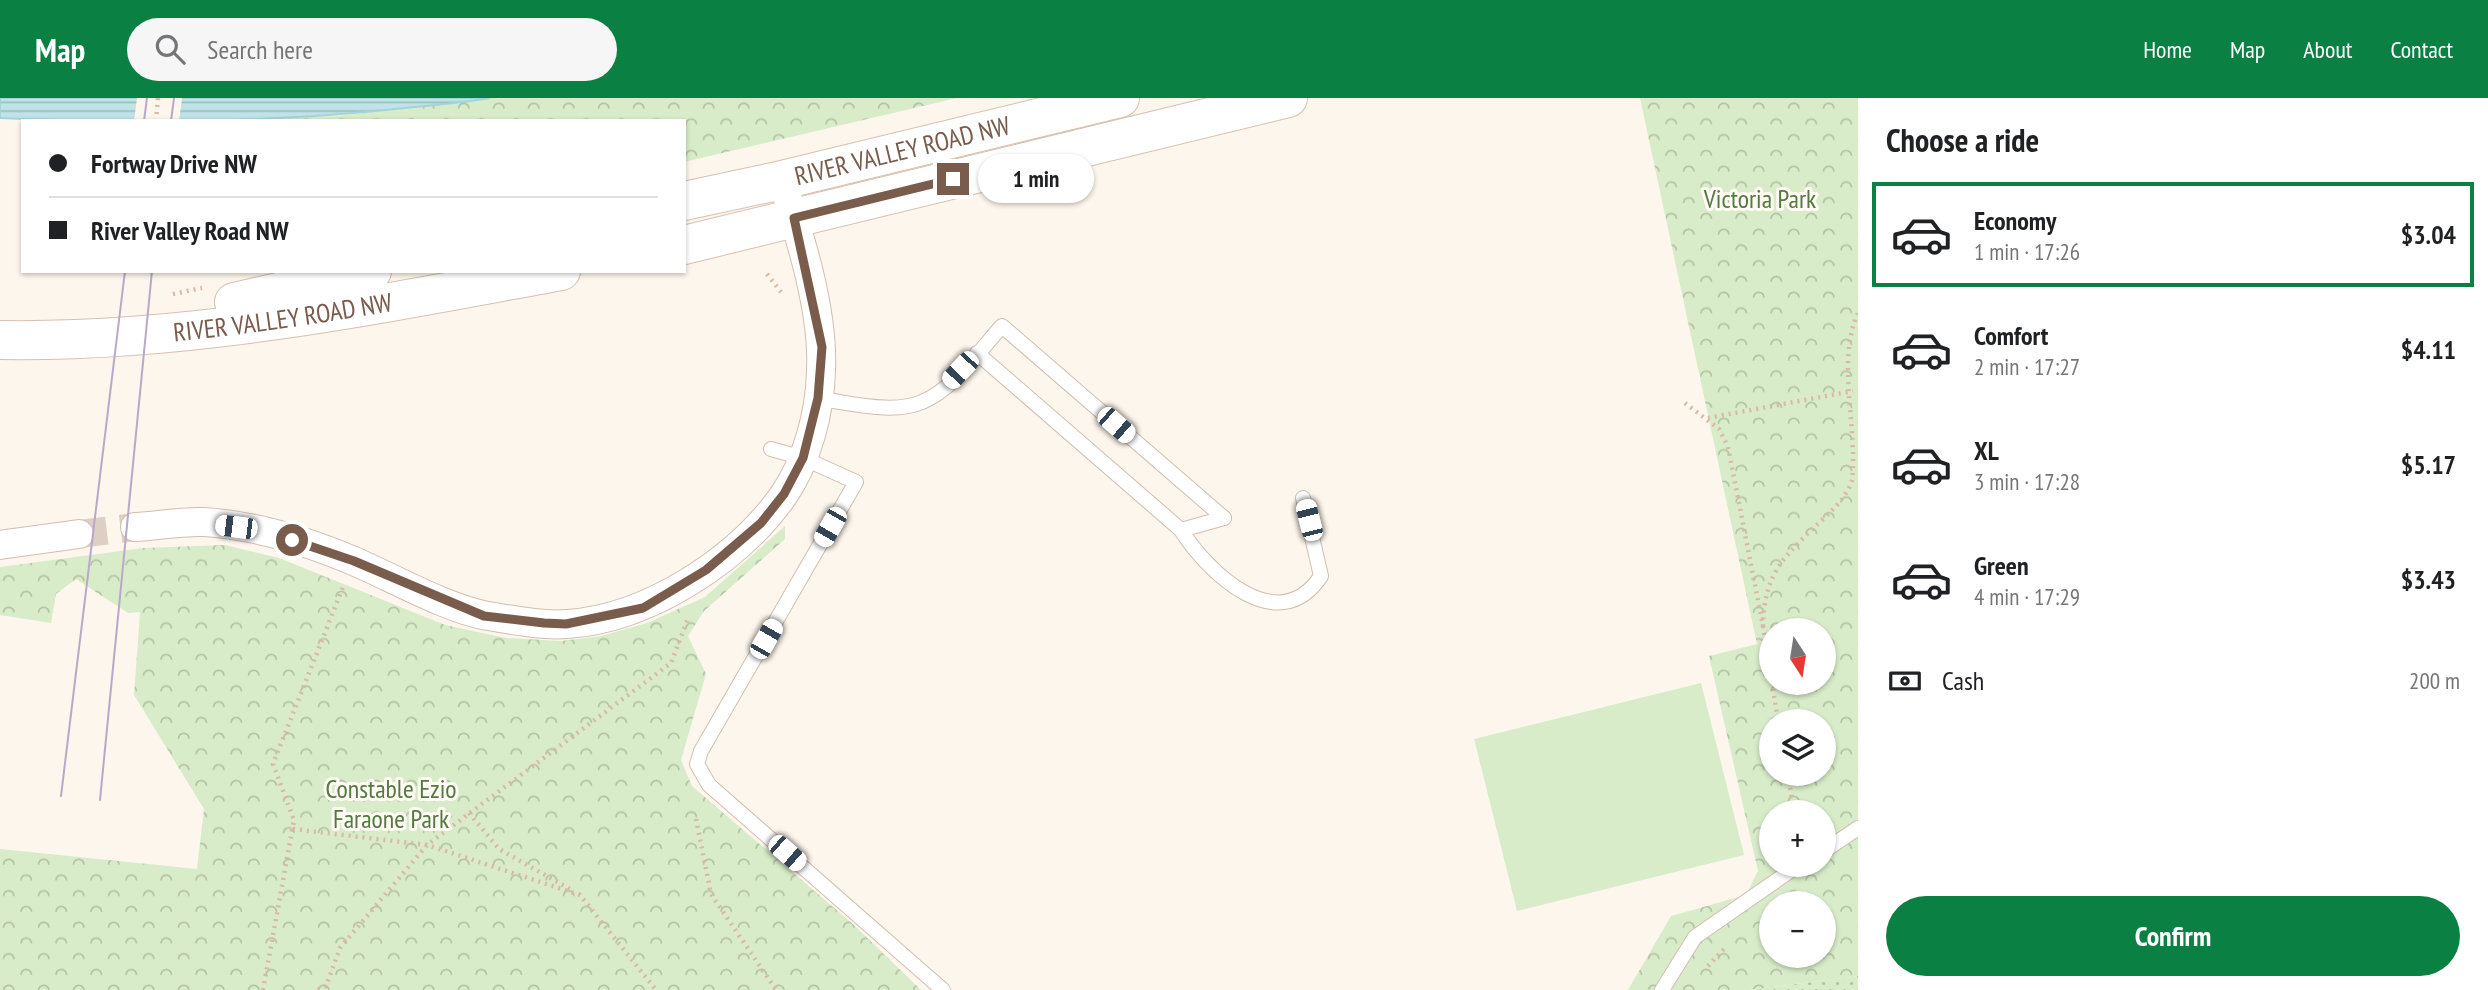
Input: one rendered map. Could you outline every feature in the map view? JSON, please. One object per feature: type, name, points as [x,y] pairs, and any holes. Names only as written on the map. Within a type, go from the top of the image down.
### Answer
[{"type":"main road","name":"RIVER VALLEY ROAD NW","points":[[686,201],[1120,98]]},
{"type":"main road","name":"RIVER VALLEY ROAD NW","points":[[686,245],[1288,98]]},
{"type":"main road","name":"RIVER VALLEY ROAD NW","points":[[0,330],[198,310],[363,273]]},
{"type":"main road","name":"RIVER VALLEY ROAD NW","points":[[0,340],[90,340],[207,329],[325,312],[549,273]]},
{"type":"street","points":[[135,527],[203,522],[251,528],[354,561],[484,616],[555,624],[602,618],[643,608],[706,570],[761,523],[784,494],[803,458],[818,398],[822,347],[794,218],[782,180]]},
{"type":"street","points":[[0,545],[79,534]]},
{"type":"lane","points":[[818,398],[888,407],[920,403],[944,388],[1002,326],[1224,519],[1181,530]]},
{"type":"lane","points":[[977,353],[1181,530],[1204,562],[1258,601],[1273,604],[1291,602],[1315,586],[1321,576],[1303,498]]},
{"type":"lane","points":[[771,449],[803,458],[856,482],[701,751],[697,764],[709,785],[943,990]]},
{"type":"lane","points":[[1836,843],[1858,828]]},
{"type":"lane","points":[[1662,990],[1695,937],[1781,877]]},
{"type":"path","points":[[156,119],[158,98]]},
{"type":"path","points":[[767,274],[780,289],[783,301]]},
{"type":"path","points":[[162,296],[212,287]]},
{"type":"path","points":[[1763,618],[1763,598],[1773,573],[1848,490],[1853,477],[1855,449],[1851,337],[1858,313]]},
{"type":"path","points":[[1707,418],[1853,391]]},
{"type":"path","points":[[1685,402],[1719,429],[1728,447],[1761,618]]},
{"type":"path","points":[[318,990],[326,986],[340,948],[427,845],[671,663],[706,570]]},
{"type":"path","points":[[263,990],[294,820],[273,764],[341,593]]},
{"type":"path","points":[[469,813],[499,849],[580,895],[656,990]]},
{"type":"path","points":[[696,819],[711,894],[776,990]]},
{"type":"path","points":[[293,829],[427,845],[580,895]]},
{"type":"path","points":[[1703,973],[1733,941]]},
{"type":"green space","points":[[490,98],[957,98],[686,162],[686,119],[267,119],[338,116]]},
{"type":"green space","name":"Victoria Park","points":[[1640,98],[1858,98],[1858,976],[1749,990],[1628,990],[1671,916],[1746,895],[1758,871],[1709,656],[1757,644]]},
{"type":"green space","name":"Constable Ezio Faraone Park","points":[[785,526],[785,539],[704,611],[688,636],[706,674],[681,760],[692,786],[854,925],[921,990],[0,990],[0,849],[197,869],[204,809],[134,695],[140,612],[128,613],[76,579],[56,594],[51,623],[0,615],[0,567],[143,548],[225,545],[279,558],[445,625],[506,638],[561,641],[601,636],[647,623],[705,597]]},
{"type":"green space","points":[[1701,683],[1744,855],[1517,911],[1474,739]]},
{"type":"green space","points":[[1858,976],[1858,990],[1749,990]]},
{"type":"water","points":[[0,98],[490,98],[304,117],[0,118]]},
{"type":"pier","points":[[137,98],[182,98],[179,119],[134,119]]},
{"type":"tunnel","points":[[79,534],[135,527]]},
{"type":"tram line","points":[[144,119],[147,98]]},
{"type":"tram line","points":[[171,119],[174,98]]},
{"type":"tram line","points":[[61,796],[125,273]]},
{"type":"tram line","points":[[100,800],[152,273]]},
{"type":"route","points":[[292,540],[354,561],[414,589],[484,616],[566,624],[643,608],[706,570],[761,523],[784,494],[803,458],[818,398],[822,347],[794,218],[953,179]]}]
